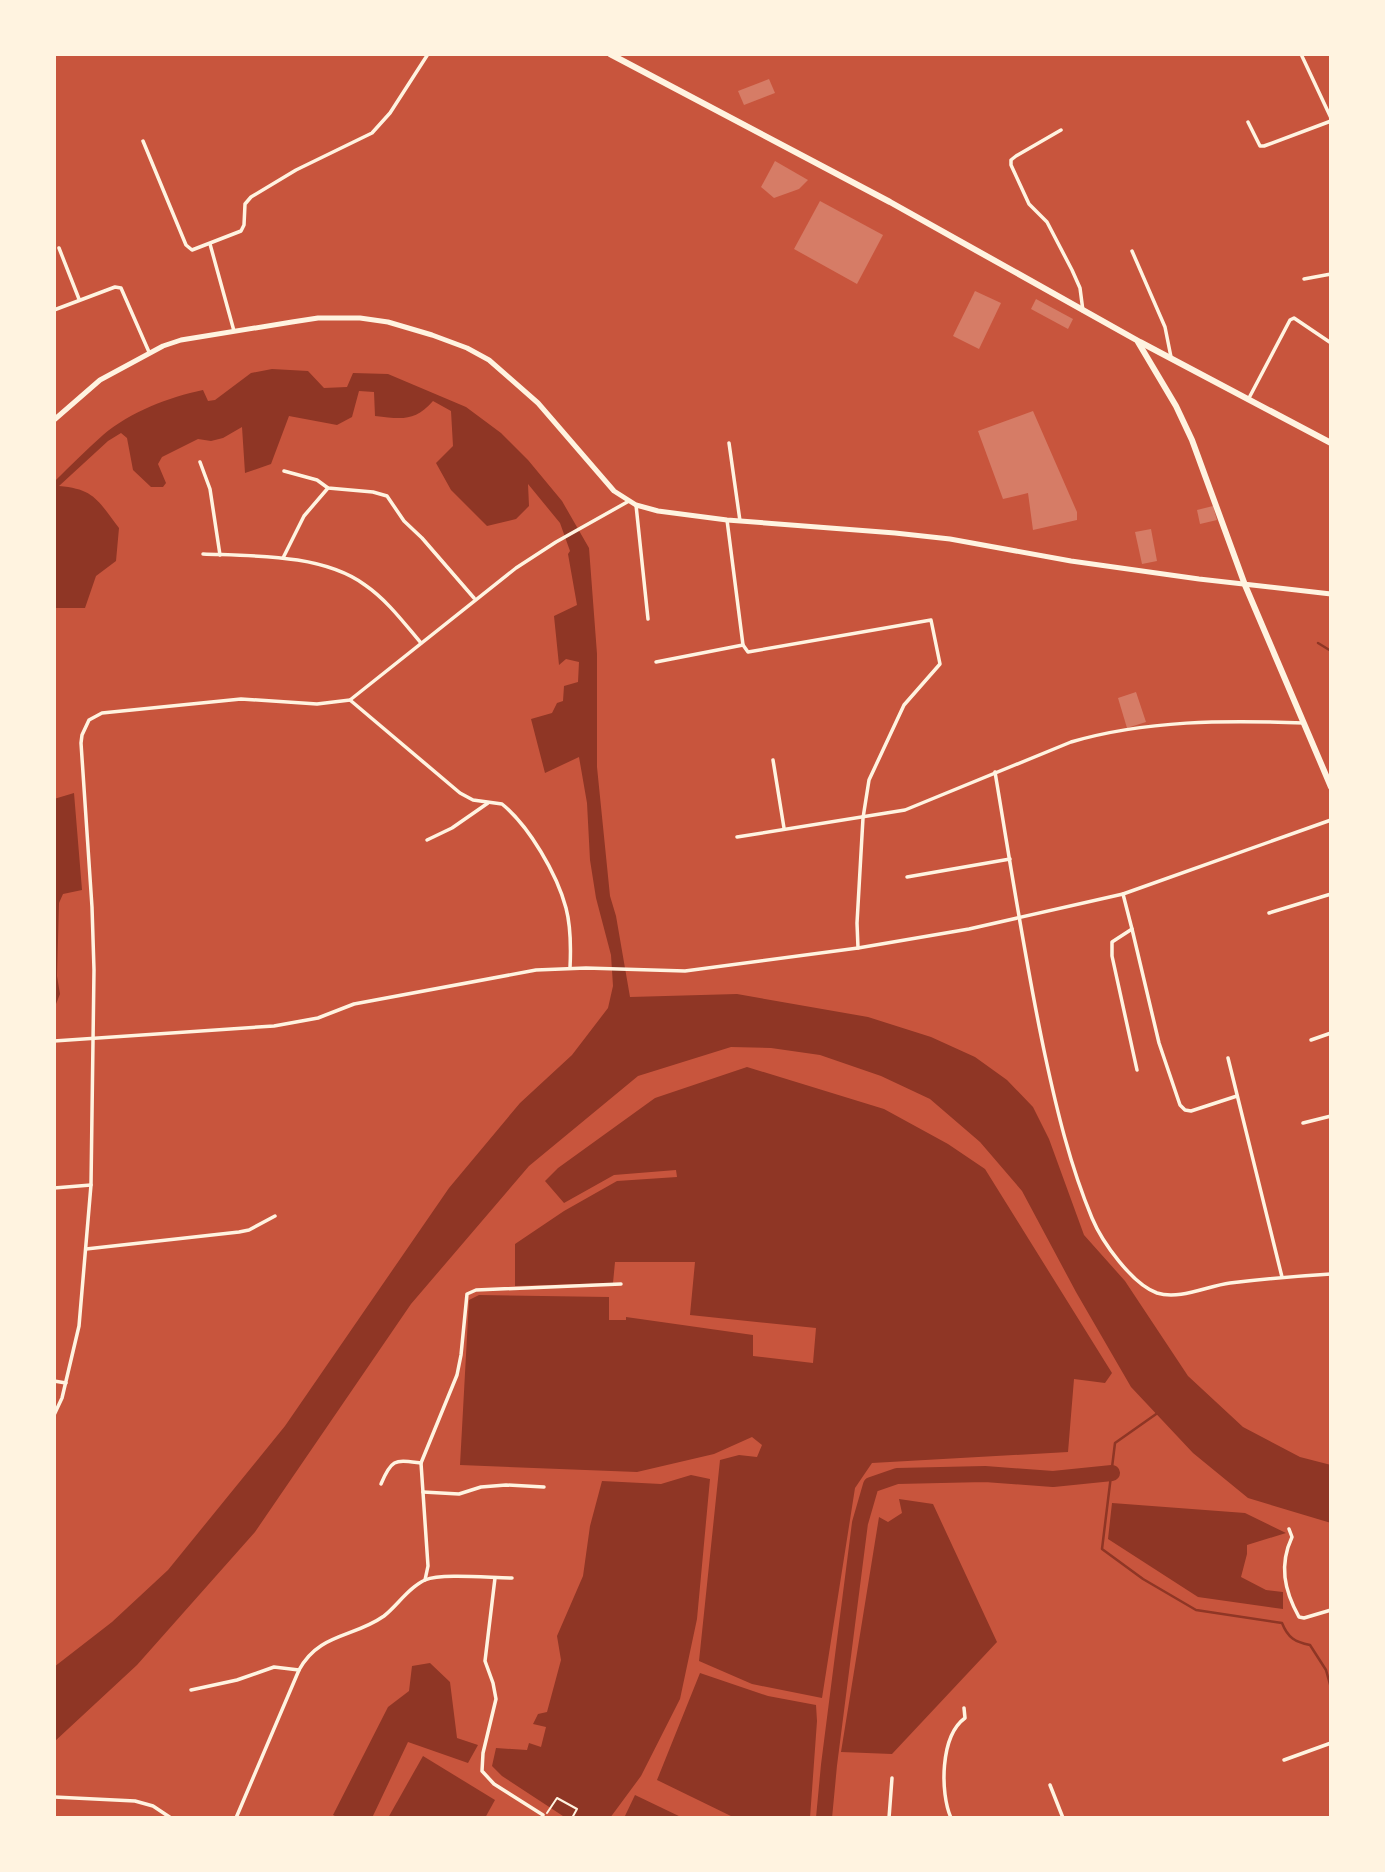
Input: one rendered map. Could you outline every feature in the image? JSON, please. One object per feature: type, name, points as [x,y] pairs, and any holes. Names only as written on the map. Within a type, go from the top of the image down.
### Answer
[{"type":"main road","points":[[610,54],[901,208],[1083,311],[1331,443]]},
{"type":"main road","points":[[1137,340],[1162,380],[1204,468],[1245,584],[1331,788]]},
{"type":"street","points":[[143,141],[188,248],[192,250],[243,228],[245,204],[251,197],[296,170],[372,133],[390,113],[428,54]]},
{"type":"street","points":[[1248,122],[1260,146],[1264,146],[1331,119],[1301,54]]},
{"type":"street","points":[[1061,130],[1016,156],[1011,160],[1011,165],[1029,204],[1047,222],[1072,270],[1080,288],[1083,311]]},
{"type":"street","points":[[210,244],[233,331]]},
{"type":"street","points":[[59,248],[79,299]]},
{"type":"street","points":[[1132,251],[1165,327],[1171,358]]},
{"type":"street","points":[[1304,279],[1331,274]]},
{"type":"street","points":[[54,310],[79,299],[115,288],[122,289],[149,352]]},
{"type":"street","points":[[54,420],[100,380],[149,352],[181,340],[318,318],[360,318],[388,322],[460,345],[501,368],[538,403],[614,491],[636,505],[658,511],[727,520],[950,539],[1071,561],[1331,594]]},
{"type":"street","points":[[1249,399],[1290,320],[1294,318],[1302,322],[1331,343]]},
{"type":"street","points":[[729,443],[740,521]]},
{"type":"street","points":[[200,462],[210,489],[220,555]]},
{"type":"street","points":[[284,471],[317,480],[328,488],[387,496],[404,522],[422,538],[475,599]]},
{"type":"street","points":[[283,558],[304,516],[328,488]]},
{"type":"street","points":[[54,1415],[66,1383],[79,1326],[91,1185],[92,907],[81,743],[89,720],[102,713],[241,699],[317,704],[350,700],[516,568],[629,501]]},
{"type":"street","points":[[636,505],[648,619]]},
{"type":"street","points":[[727,520],[744,650],[753,653],[930,620],[940,664],[904,705],[869,780],[863,818],[858,948]]},
{"type":"street","points":[[203,554],[283,558],[346,574],[377,593],[421,643]]},
{"type":"street","points":[[656,662],[743,645]]},
{"type":"street","points":[[350,700],[460,793],[472,800],[502,804],[527,831],[563,897],[569,925],[570,968]]},
{"type":"street","points":[[737,837],[905,810],[1071,742],[1116,731],[1229,720],[1304,723]]},
{"type":"street","points":[[773,760],[784,828]]},
{"type":"street","points":[[996,772],[1031,991],[1069,1155],[1093,1220],[1104,1241],[1121,1264],[1143,1285],[1161,1294],[1177,1295],[1204,1287],[1331,1274]]},
{"type":"street","points":[[427,839],[452,828],[489,802]]},
{"type":"street","points":[[54,1041],[170,1035],[295,1024],[354,1004],[536,970],[570,968],[685,971],[858,948],[969,929],[1123,894],[1331,820]]},
{"type":"street","points":[[907,877],[1010,859]]},
{"type":"street","points":[[1123,894],[1159,1043],[1180,1105],[1185,1111],[1191,1111],[1237,1097]]},
{"type":"street","points":[[1269,913],[1331,894]]},
{"type":"street","points":[[1132,929],[1115,939],[1112,948],[1137,1070]]},
{"type":"street","points":[[1311,1040],[1331,1032]]},
{"type":"street","points":[[1227,1058],[1282,1277]]},
{"type":"street","points":[[1303,1123],[1331,1116]]},
{"type":"street","points":[[54,1188],[91,1185]]},
{"type":"street","points":[[86,1249],[239,1232],[249,1230],[275,1216]]},
{"type":"street","points":[[425,1580],[428,1566],[421,1463],[457,1375],[465,1297],[469,1292],[621,1284]]},
{"type":"street","points":[[54,1381],[66,1383]]},
{"type":"street","points":[[381,1484],[393,1463],[421,1463]]},
{"type":"street","points":[[423,1492],[459,1493],[481,1487],[506,1485],[544,1487]]},
{"type":"street","points":[[1289,1529],[1292,1537],[1284,1553],[1286,1583],[1293,1605],[1299,1616],[1304,1618],[1331,1610]]},
{"type":"street","points":[[236,1818],[299,1670],[306,1656],[318,1645],[368,1625],[425,1580],[446,1577],[512,1578]]},
{"type":"street","points":[[495,1578],[485,1661],[496,1699],[483,1753],[482,1771],[494,1784],[544,1816]]},
{"type":"street","points":[[191,1690],[237,1680],[274,1667],[299,1670]]},
{"type":"street","points":[[951,1818],[944,1794],[947,1751],[953,1732],[965,1718],[964,1708]]},
{"type":"street","points":[[1284,1760],[1331,1743]]},
{"type":"street","points":[[889,1818],[892,1778]]},
{"type":"street","points":[[1050,1784],[1063,1818]]},
{"type":"street","points":[[54,1797],[135,1801],[153,1806],[171,1818]]},
{"type":"path","points":[[544,1816],[557,1798],[577,1809],[572,1818]]},
{"type":"shaded area","points":[[272,369],[308,371],[324,388],[347,387],[353,373],[388,374],[466,407],[501,433],[528,460],[562,501],[589,548],[597,654],[597,767],[610,896],[630,997],[737,994],[868,1017],[931,1037],[975,1057],[1007,1080],[1033,1107],[1049,1139],[1084,1235],[1125,1281],[1188,1376],[1243,1427],[1300,1457],[1331,1465],[1331,1523],[1248,1498],[1193,1453],[1131,1387],[1022,1191],[980,1142],[930,1099],[881,1076],[820,1055],[771,1048],[731,1047],[638,1076],[529,1166],[411,1304],[255,1532],[137,1665],[54,1742],[54,1667],[112,1622],[168,1570],[285,1426],[449,1188],[520,1103],[572,1055],[608,1008],[613,986],[611,955],[596,898],[590,860],[587,803],[579,757],[545,773],[531,719],[552,713],[557,703],[563,701],[564,686],[578,682],[579,662],[566,659],[559,665],[554,616],[577,605],[568,554],[570,551],[560,523],[528,484],[529,506],[516,519],[487,526],[451,490],[436,463],[453,446],[451,411],[433,401],[420,413],[407,418],[375,416],[374,392],[359,391],[352,417],[337,425],[289,416],[271,464],[245,473],[242,427],[223,438],[211,441],[198,439],[162,457],[158,464],[166,483],[163,487],[151,487],[133,470],[127,438],[121,433],[108,441],[59,486],[88,493],[106,510],[119,528],[116,561],[96,576],[85,608],[54,608],[54,482],[103,435],[138,412],[203,390],[208,401],[215,400],[251,373]]},
{"type":"shaded area","points":[[74,793],[82,890],[63,894],[59,903],[57,976],[60,994],[54,1009],[54,799]]},
{"type":"shaded area","points":[[747,1067],[884,1109],[948,1144],[985,1169],[1112,1373],[1105,1383],[1074,1379],[1068,1452],[872,1463],[855,1488],[822,1698],[752,1684],[699,1661],[720,1460],[739,1455],[757,1457],[762,1445],[752,1437],[714,1454],[637,1472],[460,1465],[469,1300],[479,1295],[609,1297],[609,1320],[626,1320],[626,1317],[753,1335],[753,1356],[813,1363],[816,1328],[690,1315],[695,1262],[615,1262],[613,1283],[515,1286],[515,1244],[564,1211],[617,1181],[677,1177],[676,1170],[614,1175],[564,1203],[545,1181],[558,1168],[655,1098]]},
{"type":"shaded area","points":[[691,1475],[710,1479],[697,1619],[680,1699],[641,1776],[610,1818],[566,1818],[502,1776],[492,1766],[496,1748],[527,1750],[529,1743],[541,1747],[546,1727],[533,1724],[538,1714],[547,1712],[561,1660],[557,1636],[583,1576],[590,1526],[602,1481],[661,1484]]},
{"type":"shaded area","points":[[899,1499],[933,1504],[997,1642],[892,1754],[841,1752],[879,1517],[888,1522],[902,1513]]},
{"type":"shaded area","points":[[1112,1503],[1245,1513],[1286,1533],[1247,1545],[1241,1577],[1266,1590],[1283,1592],[1283,1609],[1198,1597],[1108,1539]]},
{"type":"shaded area","points":[[430,1663],[450,1682],[457,1738],[478,1745],[468,1763],[408,1742],[372,1818],[339,1818],[333,1815],[388,1707],[409,1691],[412,1666]]},
{"type":"shaded area","points":[[700,1673],[768,1696],[816,1705],[810,1818],[735,1818],[657,1780]]},
{"type":"shaded area","points":[[423,1756],[495,1800],[485,1818],[388,1818]]},
{"type":"shaded area","points":[[635,1795],[683,1818],[624,1818]]},
{"type":"building","points":[[769,79],[775,93],[744,105],[738,91]]},
{"type":"building","points":[[775,161],[808,180],[799,189],[774,198],[761,187]]},
{"type":"building","points":[[820,201],[883,235],[857,284],[794,249]]},
{"type":"building","points":[[975,291],[1001,303],[979,349],[953,336]]},
{"type":"building","points":[[1036,299],[1073,319],[1068,329],[1031,309]]},
{"type":"building","points":[[1033,411],[1077,512],[1077,520],[1033,530],[1028,493],[1003,499],[978,431]]},
{"type":"building","points":[[1213,506],[1217,520],[1200,524],[1197,510]]},
{"type":"building","points":[[1151,529],[1157,561],[1142,564],[1135,532]]},
{"type":"building","points":[[1136,692],[1146,722],[1127,728],[1118,698]]},
{"type":"waterway","points":[[1318,643],[1331,651]]},
{"type":"waterway","points":[[1159,1412],[1115,1443],[1102,1549],[1143,1579],[1196,1610],[1282,1623],[1293,1638],[1310,1645],[1326,1670],[1331,1688]]},
{"type":"waterway","points":[[824,1818],[860,1523],[871,1485],[897,1476],[985,1474],[1053,1479],[1112,1473]]}]
